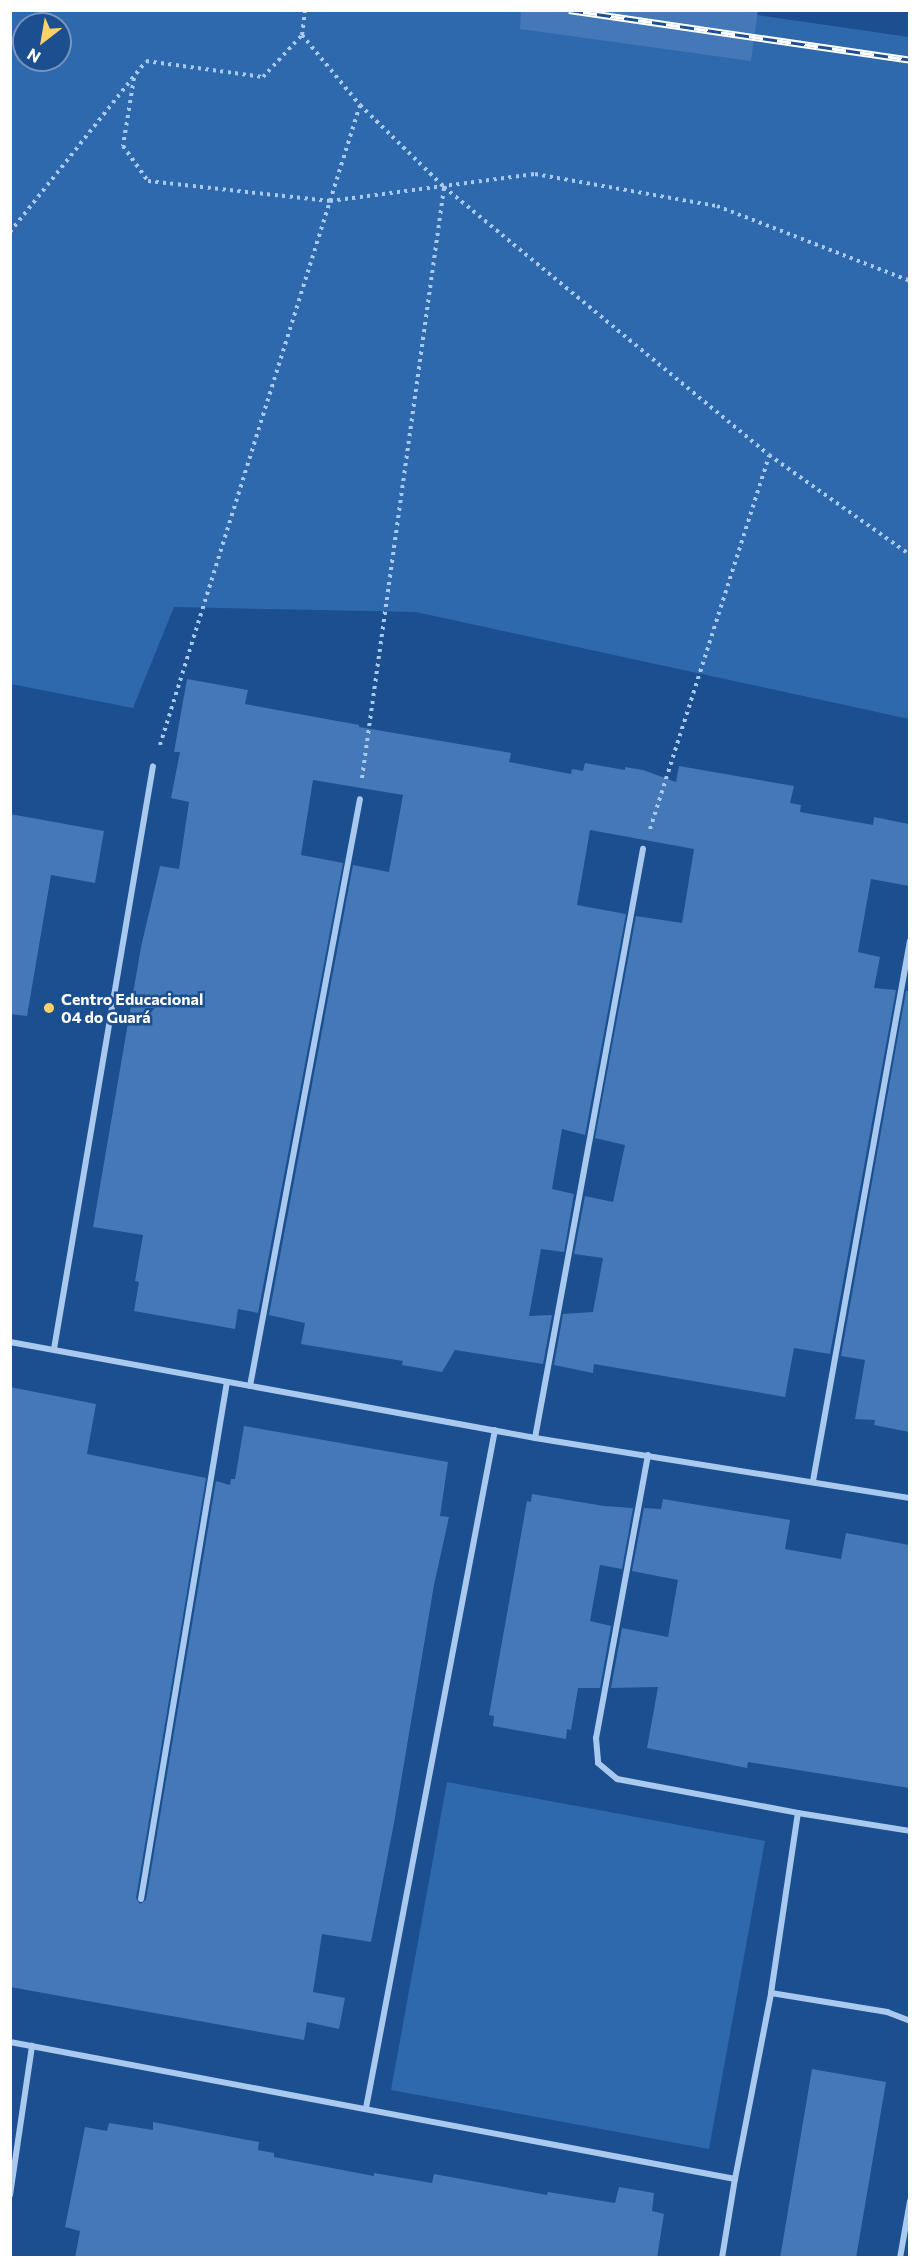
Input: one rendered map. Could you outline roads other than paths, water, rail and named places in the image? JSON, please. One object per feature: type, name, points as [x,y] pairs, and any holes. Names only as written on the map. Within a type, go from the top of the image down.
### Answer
[{"type":"street","points":[[54,1349],[153,766]]},
{"type":"street","points":[[250,1386],[360,799]]},
{"type":"street","points":[[536,1438],[644,849]]},
{"type":"street","points":[[813,1481],[909,941]]},
{"type":"street","points":[[10,1342],[536,1438],[909,1498]]},
{"type":"street","points":[[141,1899],[227,1382]]},
{"type":"street","points":[[366,2108],[495,1430]]},
{"type":"street","points":[[648,1455],[596,1738],[598,1763],[617,1779],[909,1831]]},
{"type":"street","points":[[722,2258],[771,1993],[798,1813]]},
{"type":"street","points":[[771,1993],[887,2012],[909,2020]]},
{"type":"street","points":[[10,2042],[735,2179]]},
{"type":"street","points":[[10,2195],[32,2046]]},
{"type":"street","points":[[900,2258],[909,2201]]},
{"type":"railway","points":[[569,10],[910,60]]},
{"type":"place","name":"Centro Educacional 04 do Guará","points":[[49,1008]]}]
